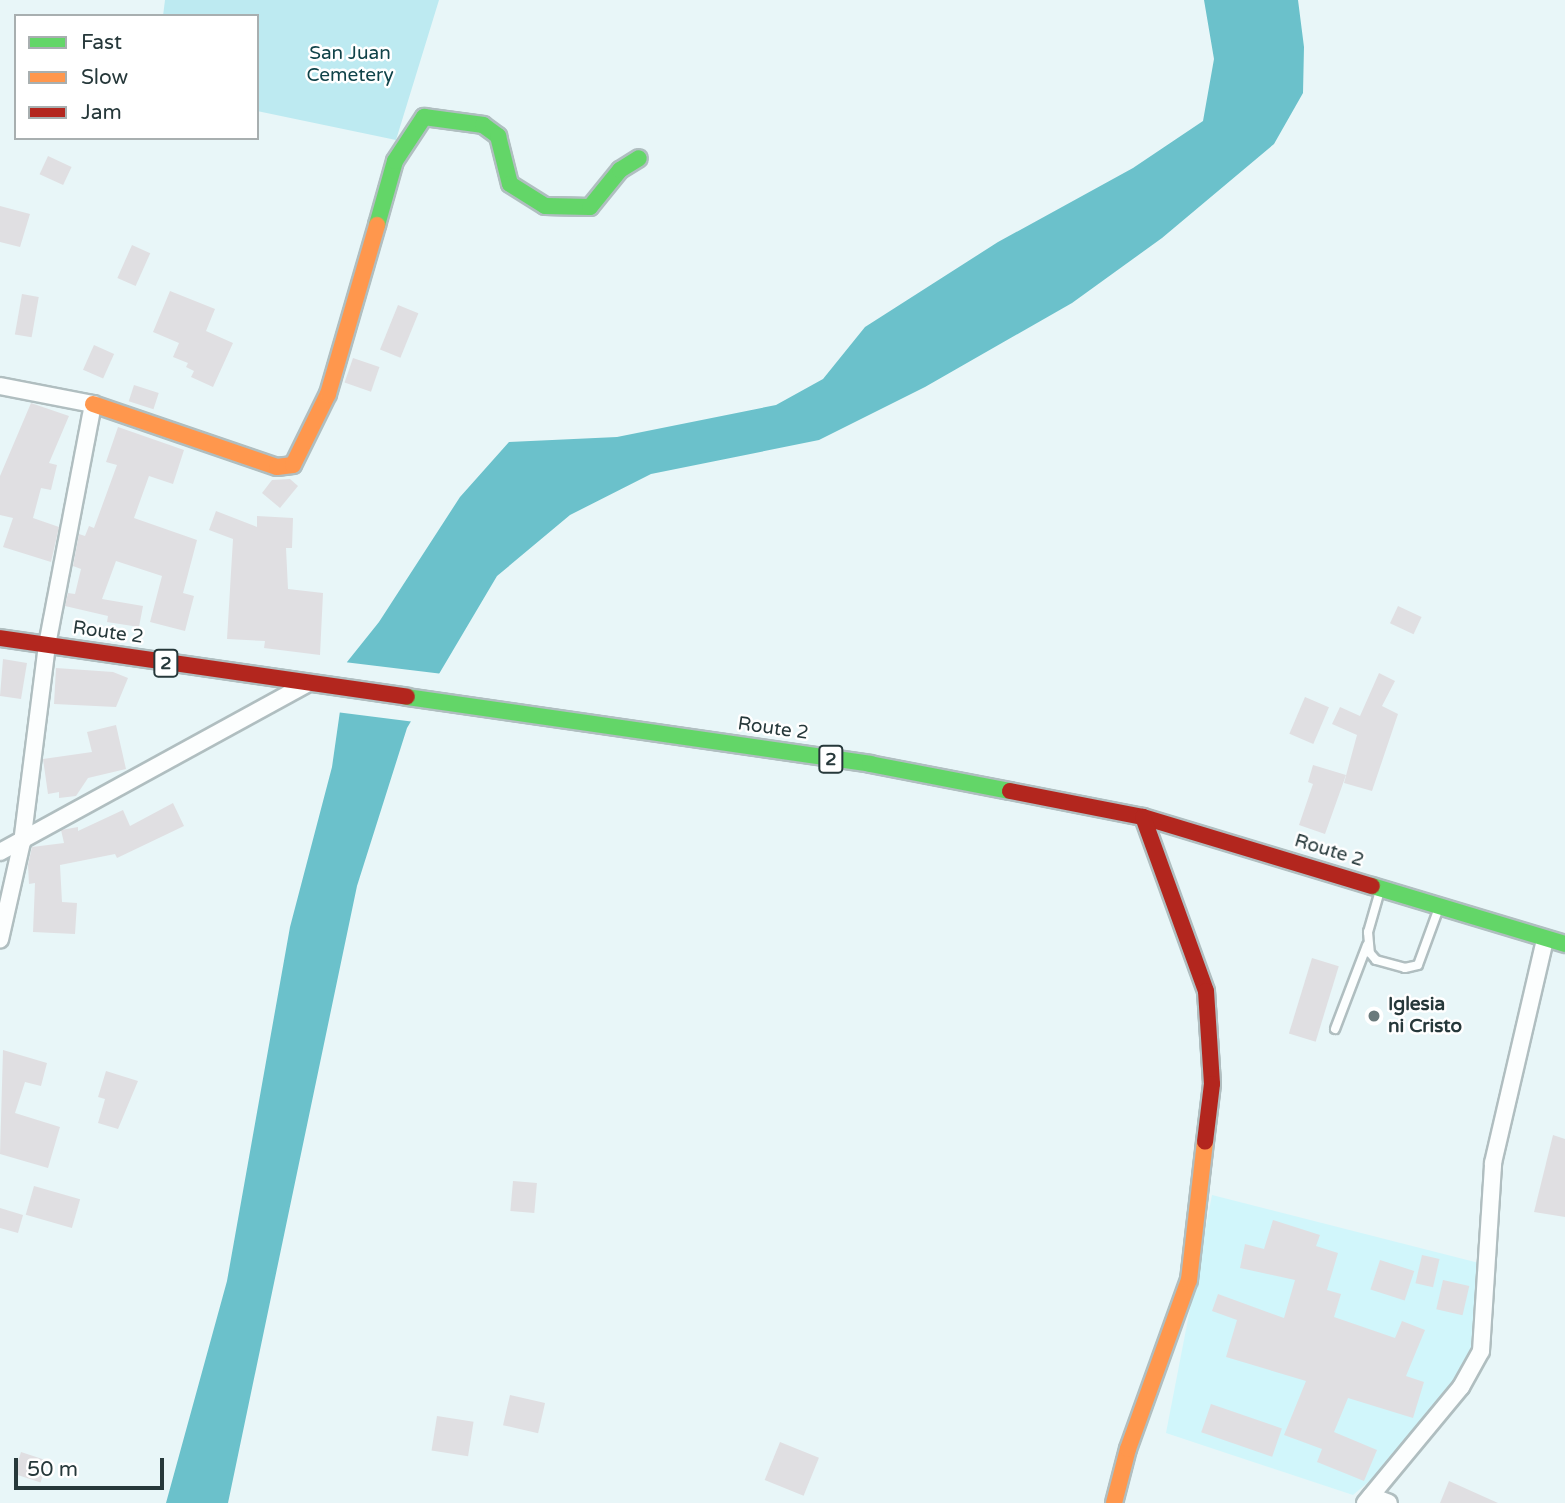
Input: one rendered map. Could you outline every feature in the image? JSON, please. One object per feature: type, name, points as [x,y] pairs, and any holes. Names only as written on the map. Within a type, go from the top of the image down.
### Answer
[{"type":"main road","points":[[93,404],[277,467],[293,466],[328,394],[395,161],[414,126],[424,117],[483,125],[499,136],[510,184],[545,206],[590,207],[620,170],[639,158]]},
{"type":"main road","name":"Route 2","points":[[0,638],[870,764],[1143,817],[1565,944]]},
{"type":"main road","points":[[1114,1503],[1128,1449],[1189,1280],[1212,1098],[1206,991],[1143,817]]},
{"type":"street","points":[[0,386],[93,404],[47,645],[22,842],[0,940]]},
{"type":"street","points":[[0,852],[307,684]]},
{"type":"street","points":[[1389,1503],[1368,1499],[1461,1387],[1481,1351],[1493,1163],[1545,939]]},
{"type":"lane","points":[[1335,1030],[1367,945],[1381,889]]},
{"type":"lane","points":[[1367,945],[1376,960],[1405,968],[1418,965],[1439,906]]},
{"type":"shaded area","points":[[1212,1195],[1479,1263],[1475,1353],[1384,1469],[1353,1495],[1166,1433]]},
{"type":"green space","name":"San Juan Cemetery","points":[[165,0],[439,0],[396,140],[259,111],[259,14],[163,14]]},
{"type":"water","points":[[1204,0],[1298,0],[1304,47],[1303,93],[1274,144],[1162,238],[1072,303],[925,387],[819,440],[651,474],[570,515],[497,576],[407,728],[357,886],[228,1503],[166,1503],[227,1281],[290,927],[332,767],[347,662],[379,622],[460,497],[509,442],[617,437],[776,405],[823,379],[865,327],[998,242],[1133,168],[1203,121],[1214,59]]},
{"type":"pier","points":[[344,662],[443,674],[415,722],[336,712]]},
{"type":"building","points":[[48,156],[72,167],[63,185],[40,174]]},
{"type":"building","points":[[0,206],[30,214],[20,247],[0,242]]},
{"type":"building","points":[[132,245],[150,253],[136,286],[117,278]]},
{"type":"building","points":[[170,291],[215,309],[206,331],[233,343],[213,387],[191,377],[194,371],[186,367],[188,363],[173,357],[179,343],[153,332]]},
{"type":"building","points":[[22,294],[39,297],[32,337],[15,334]]},
{"type":"building","points":[[398,305],[418,313],[400,358],[380,350]]},
{"type":"building","points":[[94,345],[114,354],[103,379],[83,370]]},
{"type":"building","points":[[353,358],[379,367],[371,392],[345,383]]},
{"type":"building","points":[[134,385],[159,393],[153,409],[129,401]]},
{"type":"building","points":[[31,403],[69,416],[49,463],[57,465],[51,490],[41,488],[33,518],[59,527],[51,562],[3,547],[13,518],[0,515],[0,476]]},
{"type":"building","points":[[118,427],[184,450],[173,484],[149,476],[134,518],[197,540],[183,593],[194,596],[185,631],[150,622],[162,576],[116,561],[102,599],[143,606],[139,627],[107,622],[108,616],[65,606],[68,593],[75,594],[81,569],[73,566],[79,534],[85,536],[89,526],[94,528],[117,465],[106,462]]},
{"type":"building","points":[[290,479],[298,486],[280,508],[262,493],[272,480]]},
{"type":"building","points":[[216,511],[257,527],[257,516],[293,518],[292,548],[286,548],[288,589],[323,593],[320,655],[264,648],[265,641],[227,639],[233,539],[209,530]]},
{"type":"building","points":[[1398,606],[1422,617],[1414,634],[1390,623]]},
{"type":"building","points":[[3,659],[27,663],[21,699],[0,696]]},
{"type":"building","points":[[56,668],[113,672],[128,678],[116,707],[54,704]]},
{"type":"building","points":[[1379,673],[1395,681],[1382,706],[1398,714],[1372,791],[1344,783],[1357,735],[1332,724],[1340,707],[1360,716]]},
{"type":"building","points":[[1305,697],[1329,707],[1313,744],[1289,734]]},
{"type":"building","points":[[116,725],[126,769],[88,778],[76,796],[59,798],[59,792],[48,794],[43,759],[92,752],[87,732]]},
{"type":"building","points":[[1313,765],[1346,775],[1325,834],[1299,825],[1313,784],[1308,782]]},
{"type":"building","points":[[173,803],[184,826],[117,858],[115,854],[60,865],[62,902],[77,903],[75,934],[33,932],[35,883],[29,884],[28,865],[32,847],[64,843],[61,830],[78,827],[78,831],[123,810],[130,826]]},
{"type":"building","points":[[1312,958],[1339,966],[1316,1042],[1289,1034]]},
{"type":"building","points":[[3,1050],[47,1063],[41,1086],[25,1082],[15,1113],[60,1127],[48,1168],[0,1154]]},
{"type":"building","points":[[106,1071],[138,1081],[118,1129],[98,1123],[105,1099],[98,1097]]},
{"type":"building","points":[[1553,1135],[1565,1139],[1565,1217],[1534,1212]]},
{"type":"building","points":[[513,1181],[537,1183],[534,1213],[510,1211]]},
{"type":"building","points":[[34,1186],[80,1199],[72,1228],[26,1215]]},
{"type":"building","points":[[0,1208],[23,1215],[18,1233],[0,1228]]},
{"type":"building","points":[[1273,1220],[1320,1235],[1316,1246],[1338,1253],[1327,1290],[1341,1294],[1334,1317],[1395,1338],[1402,1321],[1425,1330],[1406,1376],[1424,1382],[1413,1418],[1348,1398],[1334,1432],[1377,1450],[1364,1481],[1317,1462],[1322,1449],[1284,1435],[1306,1381],[1226,1357],[1237,1320],[1212,1311],[1218,1294],[1284,1318],[1295,1280],[1240,1268],[1245,1244],[1264,1249]]},
{"type":"building","points":[[1422,1255],[1440,1259],[1433,1287],[1415,1283]]},
{"type":"building","points":[[1380,1260],[1414,1271],[1405,1301],[1370,1289]]},
{"type":"building","points":[[1443,1280],[1469,1286],[1463,1315],[1436,1309]]},
{"type":"building","points":[[510,1395],[545,1403],[538,1433],[503,1425]]},
{"type":"building","points":[[1211,1404],[1282,1428],[1272,1457],[1201,1432]]},
{"type":"building","points":[[437,1416],[474,1422],[468,1456],[432,1451]]},
{"type":"building","points":[[780,1442],[819,1458],[804,1496],[765,1480]]},
{"type":"building","points":[[21,1452],[48,1461],[41,1483],[14,1474]]},
{"type":"building","points":[[1449,1481],[1498,1503],[1440,1503]]},
{"type":"traffic: fast","points":[[377,225],[395,161],[424,117],[483,125],[498,136],[510,184],[545,206],[590,207],[620,170],[639,158]]},
{"type":"traffic: fast","points":[[407,697],[870,764],[1010,791]]},
{"type":"traffic: fast","points":[[1372,886],[1565,944]]},
{"type":"traffic: slow","points":[[93,404],[277,467],[293,465],[328,394],[377,225]]},
{"type":"traffic: slow","points":[[1114,1503],[1128,1449],[1189,1280],[1205,1142]]},
{"type":"traffic: jam","points":[[0,638],[407,697]]},
{"type":"traffic: jam","points":[[1010,791],[1143,817],[1372,886]]},
{"type":"traffic: jam","points":[[1143,817],[1206,991],[1212,1084],[1205,1142]]},
{"type":"place","name":"Iglesia ni Cristo","points":[[1374,1016]]}]
